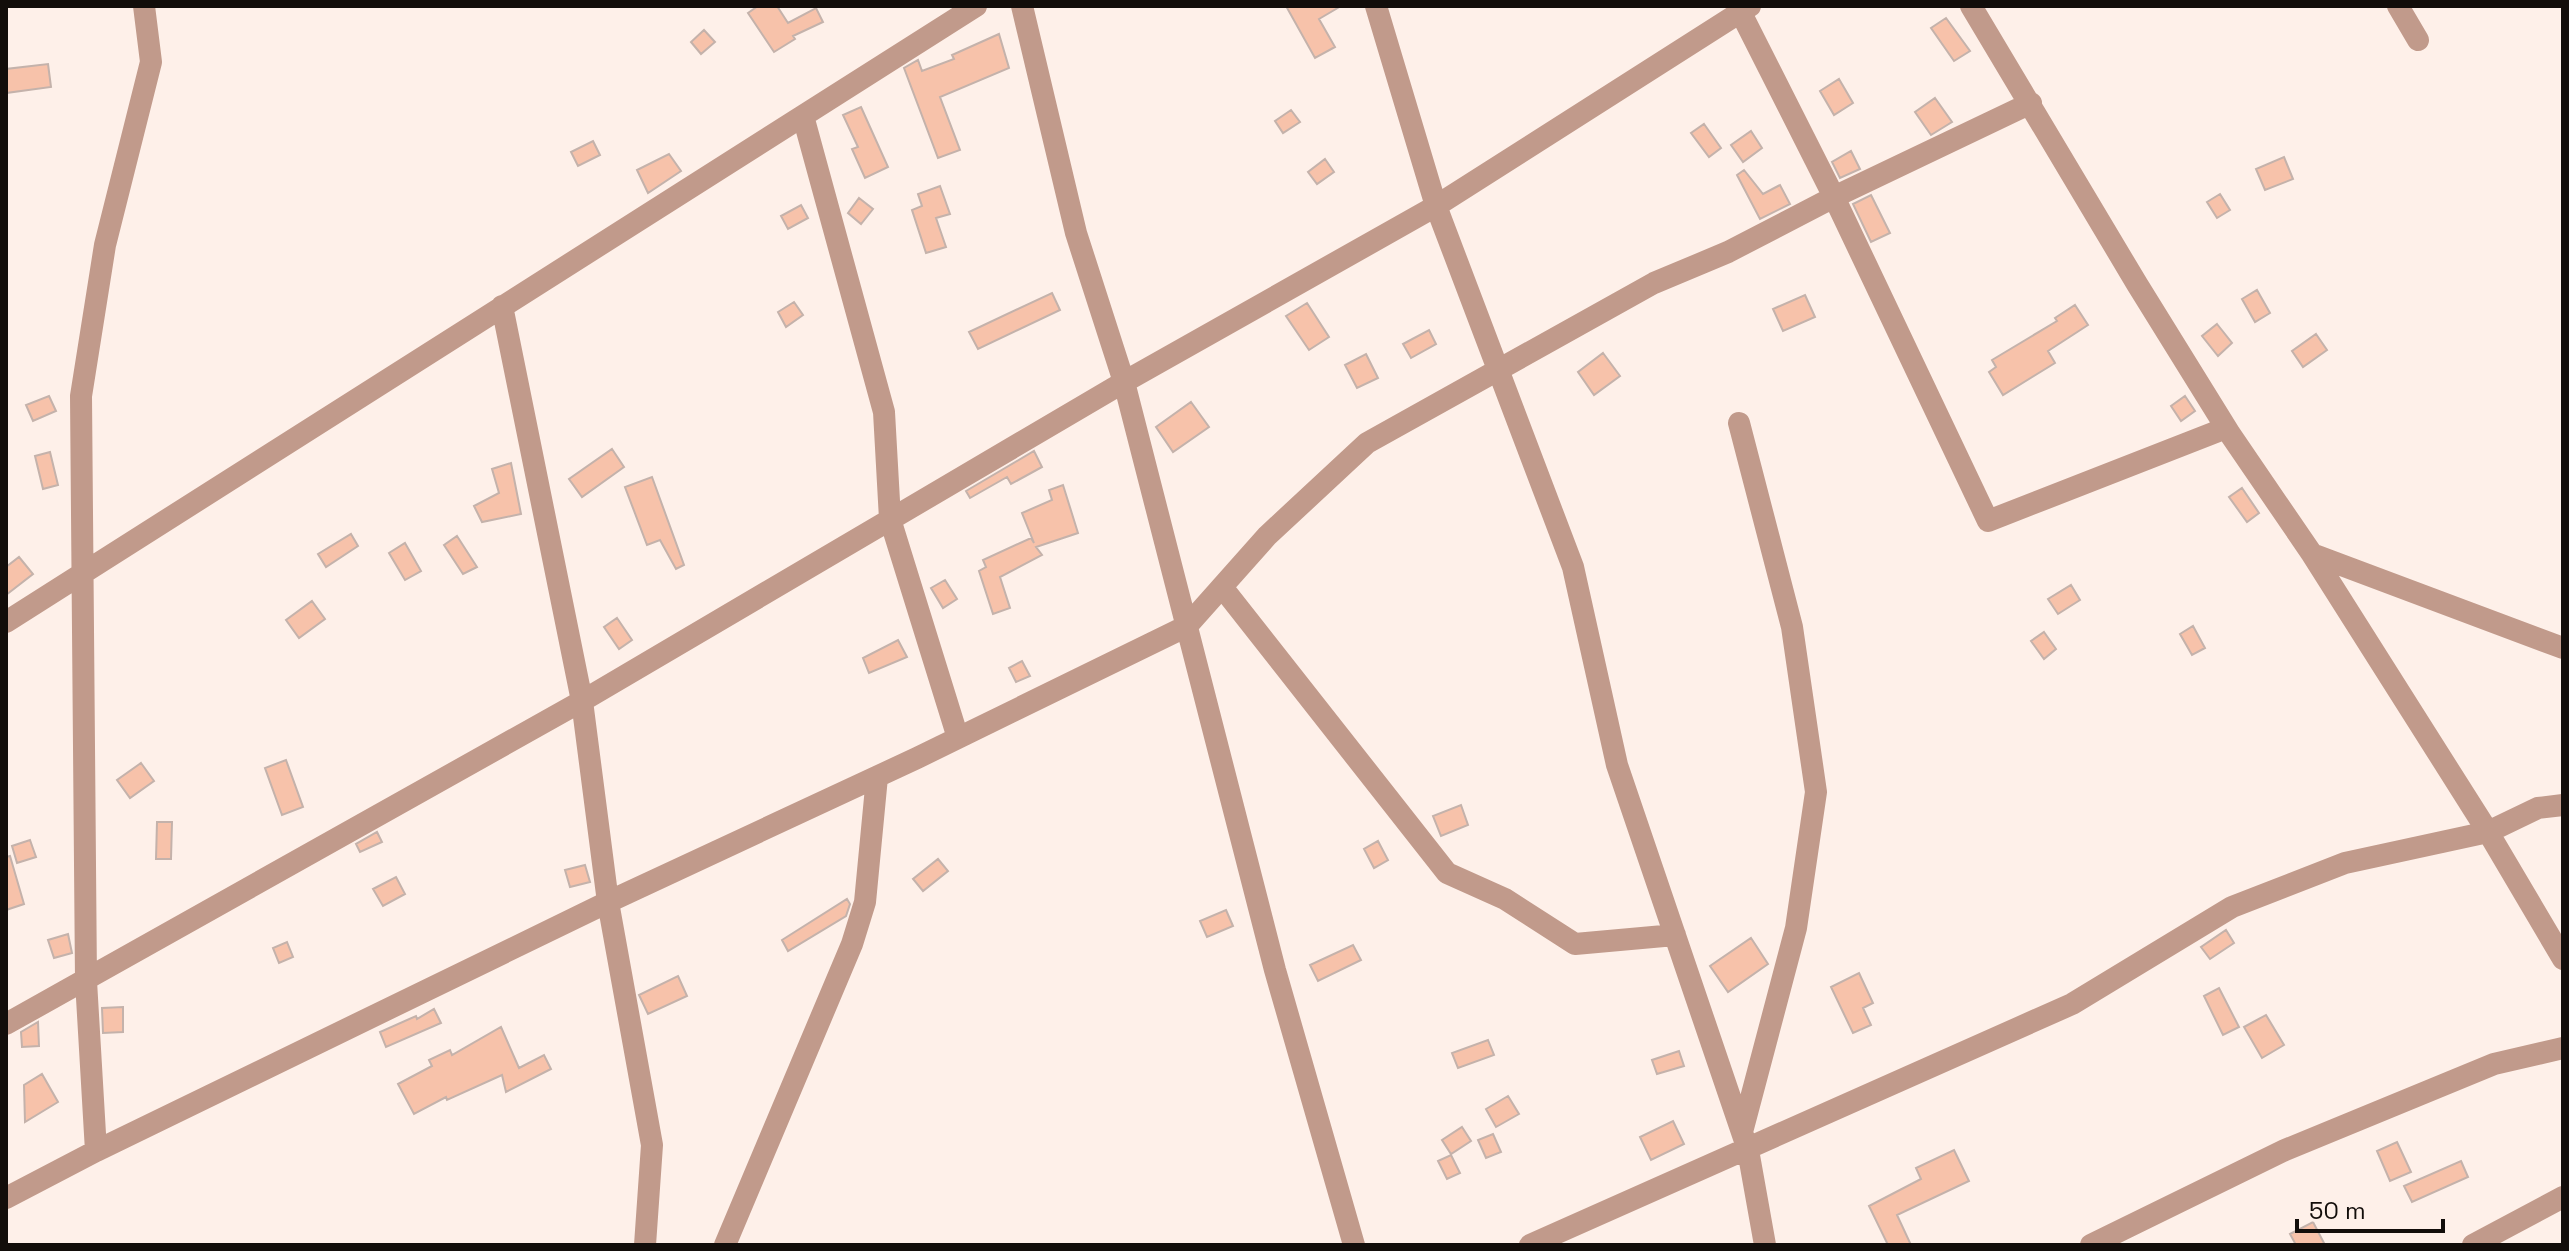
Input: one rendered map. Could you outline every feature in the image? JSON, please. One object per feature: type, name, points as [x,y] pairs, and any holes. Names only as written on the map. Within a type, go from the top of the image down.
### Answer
[{"type":"street","points":[[96,1151],[86,981],[81,396],[105,245],[151,62],[144,6]]},
{"type":"street","points":[[6,622],[976,6]]},
{"type":"street","points":[[1022,6],[1076,233],[1124,382],[1275,970],[1354,1245]]},
{"type":"street","points":[[1376,6],[1436,206],[1573,567],[1617,765],[1745,1141],[1765,1245]]},
{"type":"street","points":[[1971,6],[2226,428],[2312,554],[2488,832],[2563,959]]},
{"type":"street","points":[[2398,6],[2418,40]]},
{"type":"street","points":[[6,1024],[582,701],[1124,382],[1436,206],[1745,9],[1988,521],[2226,428]]},
{"type":"street","points":[[6,1198],[96,1151],[608,902],[877,777],[1187,626],[1267,536],[1367,443],[1654,283],[1728,252],[1834,197],[2031,103]]},
{"type":"street","points":[[803,116],[884,412],[890,519],[958,738]]},
{"type":"street","points":[[502,306],[582,701],[608,902],[652,1145],[645,1245]]},
{"type":"street","points":[[1739,423],[1792,627],[1816,792],[1796,928],[1745,1141]]},
{"type":"street","points":[[2312,554],[2563,648]]},
{"type":"street","points":[[1222,587],[1447,873],[1505,899],[1575,944],[1675,935]]},
{"type":"street","points":[[725,1245],[852,944],[865,902],[877,777]]},
{"type":"street","points":[[1530,1245],[1745,1141],[2072,1004],[2232,907],[2345,863],[2488,832],[2538,808],[2563,805]]},
{"type":"street","points":[[2091,1245],[2298,1145],[2494,1064],[2563,1048]]},
{"type":"street","points":[[2473,1245],[2563,1197]]},
{"type":"building","points":[[758,6],[777,6],[788,23],[816,8],[823,22],[793,36],[795,39],[774,52],[748,13]]},
{"type":"building","points":[[1286,6],[1341,6],[1319,19],[1335,47],[1315,58]]},
{"type":"building","points":[[1946,18],[1970,51],[1954,61],[1931,28]]},
{"type":"building","points":[[704,30],[715,42],[701,54],[691,42]]},
{"type":"building","points":[[999,34],[1009,68],[940,97],[960,150],[938,158],[904,68],[918,60],[922,71],[954,59],[952,55]]},
{"type":"building","points":[[48,64],[51,87],[6,93],[6,69]]},
{"type":"building","points":[[1839,79],[1853,103],[1834,115],[1820,91]]},
{"type":"building","points":[[1935,98],[1952,122],[1931,135],[1915,112]]},
{"type":"building","points":[[861,107],[888,167],[865,178],[852,149],[858,147],[843,115]]},
{"type":"building","points":[[1291,110],[1300,122],[1283,133],[1275,121]]},
{"type":"building","points":[[1704,124],[1721,148],[1709,157],[1691,133]]},
{"type":"building","points":[[1751,131],[1762,148],[1743,162],[1731,145]]},
{"type":"building","points":[[593,141],[600,155],[578,166],[571,152]]},
{"type":"building","points":[[1851,151],[1860,169],[1840,178],[1832,162]]},
{"type":"building","points":[[669,154],[681,171],[648,193],[637,170]]},
{"type":"building","points":[[2284,157],[2293,179],[2265,190],[2256,169]]},
{"type":"building","points":[[1325,159],[1334,172],[1317,184],[1308,172]]},
{"type":"building","points":[[1744,170],[1763,194],[1780,185],[1790,204],[1760,219],[1737,175]]},
{"type":"building","points":[[940,186],[950,214],[936,218],[946,247],[926,253],[912,210],[922,206],[918,194]]},
{"type":"building","points":[[2220,194],[2230,210],[2217,218],[2207,202]]},
{"type":"building","points":[[1871,195],[1890,233],[1871,242],[1853,204]]},
{"type":"building","points":[[859,198],[873,209],[861,224],[848,213]]},
{"type":"building","points":[[801,205],[808,218],[788,229],[781,216]]},
{"type":"building","points":[[2257,290],[2270,313],[2255,322],[2242,299]]},
{"type":"building","points":[[1052,293],[1060,310],[978,349],[969,332]]},
{"type":"building","points":[[1805,295],[1815,317],[1783,331],[1773,309]]},
{"type":"building","points":[[794,302],[803,315],[786,327],[778,312]]},
{"type":"building","points":[[1307,303],[1329,337],[1309,350],[1286,316]]},
{"type":"building","points":[[2075,305],[2088,325],[2048,351],[2055,363],[2003,395],[1989,372],[1996,367],[1992,360],[2057,321],[2055,318]]},
{"type":"building","points":[[2217,324],[2232,343],[2218,356],[2202,336]]},
{"type":"building","points":[[1429,330],[1436,344],[1411,358],[1403,344]]},
{"type":"building","points":[[2316,334],[2327,350],[2303,367],[2292,351]]},
{"type":"building","points":[[1603,353],[1620,376],[1594,395],[1578,372]]},
{"type":"building","points":[[1366,354],[1378,378],[1357,388],[1345,365]]},
{"type":"building","points":[[49,396],[56,411],[33,421],[26,405]]},
{"type":"building","points":[[2185,396],[2195,411],[2181,421],[2171,406]]},
{"type":"building","points":[[1191,402],[1209,427],[1173,452],[1156,427]]},
{"type":"building","points":[[612,449],[624,467],[582,497],[569,479]]},
{"type":"building","points":[[1034,451],[1042,467],[1011,484],[1007,477],[970,498],[966,491]]},
{"type":"building","points":[[50,452],[58,485],[43,489],[35,456]]},
{"type":"building","points":[[511,463],[521,514],[482,522],[474,506],[499,493],[492,469]]},
{"type":"building","points":[[652,477],[684,565],[676,569],[660,540],[647,545],[625,487]]},
{"type":"building","points":[[1063,485],[1078,533],[1036,547],[1042,555],[1000,577],[1010,608],[993,614],[979,571],[986,567],[983,560],[1031,538],[1034,543],[1022,513],[1052,500],[1049,490]]},
{"type":"building","points":[[2242,488],[2259,513],[2247,522],[2229,497]]},
{"type":"building","points":[[351,534],[358,546],[326,567],[318,554]]},
{"type":"building","points":[[457,536],[477,567],[463,574],[444,545]]},
{"type":"building","points":[[405,543],[421,571],[405,580],[389,553]]},
{"type":"building","points":[[19,557],[33,574],[6,595],[6,567]]},
{"type":"building","points":[[945,580],[957,599],[943,608],[931,588]]},
{"type":"building","points":[[2071,585],[2080,600],[2058,614],[2048,599]]},
{"type":"building","points":[[312,601],[325,619],[299,638],[286,620]]},
{"type":"building","points":[[617,618],[632,640],[619,649],[604,627]]},
{"type":"building","points":[[2193,626],[2205,648],[2192,655],[2180,634]]},
{"type":"building","points":[[2044,632],[2056,649],[2044,659],[2031,641]]},
{"type":"building","points":[[898,640],[907,657],[869,673],[863,658]]},
{"type":"building","points":[[1022,661],[1030,676],[1016,682],[1009,668]]},
{"type":"building","points":[[286,760],[303,807],[282,815],[265,768]]},
{"type":"building","points":[[141,763],[154,781],[130,798],[117,780]]},
{"type":"building","points":[[1461,805],[1468,825],[1441,836],[1433,816]]},
{"type":"building","points":[[157,822],[172,822],[171,859],[156,859]]},
{"type":"building","points":[[377,832],[382,842],[360,852],[356,844]]},
{"type":"building","points":[[30,840],[36,857],[17,863],[12,846]]},
{"type":"building","points":[[1378,841],[1388,860],[1374,868],[1364,849]]},
{"type":"building","points":[[10,856],[24,904],[6,910],[6,857]]},
{"type":"building","points":[[938,859],[948,871],[923,891],[913,879]]},
{"type":"building","points":[[585,865],[590,882],[570,887],[565,870]]},
{"type":"building","points":[[396,877],[405,894],[383,906],[373,889]]},
{"type":"building","points":[[847,899],[850,904],[846,916],[788,951],[782,940]]},
{"type":"building","points":[[1226,910],[1233,926],[1207,937],[1200,921]]},
{"type":"building","points":[[2226,930],[2234,943],[2210,959],[2201,947]]},
{"type":"building","points":[[68,934],[72,953],[54,958],[48,940]]},
{"type":"building","points":[[1751,938],[1768,964],[1728,992],[1710,966]]},
{"type":"building","points":[[287,942],[293,957],[279,963],[273,948]]},
{"type":"building","points":[[1353,945],[1361,960],[1318,981],[1310,965]]},
{"type":"building","points":[[1859,973],[1873,1003],[1863,1008],[1871,1025],[1853,1033],[1831,987]]},
{"type":"building","points":[[678,976],[687,996],[648,1014],[639,995]]},
{"type":"building","points":[[2219,988],[2239,1027],[2223,1035],[2204,996]]},
{"type":"building","points":[[123,1007],[123,1032],[103,1033],[102,1008]]},
{"type":"building","points":[[434,1009],[441,1023],[386,1047],[380,1032],[416,1016],[417,1019]]},
{"type":"building","points":[[2266,1015],[2284,1045],[2262,1058],[2244,1027]]},
{"type":"building","points":[[38,1022],[39,1046],[22,1047],[21,1032]]},
{"type":"building","points":[[501,1027],[519,1068],[544,1055],[551,1069],[506,1092],[502,1075],[447,1100],[446,1097],[414,1114],[398,1084],[432,1066],[429,1060],[450,1050],[452,1055]]},
{"type":"building","points":[[1488,1040],[1494,1055],[1458,1068],[1452,1053]]},
{"type":"building","points":[[1679,1051],[1684,1066],[1657,1074],[1652,1060]]},
{"type":"building","points":[[42,1074],[58,1102],[25,1122],[24,1085]]},
{"type":"building","points":[[1508,1096],[1519,1114],[1496,1127],[1486,1109]]},
{"type":"building","points":[[1673,1121],[1684,1144],[1651,1160],[1640,1137]]},
{"type":"building","points":[[1462,1127],[1471,1141],[1451,1154],[1442,1140]]},
{"type":"building","points":[[1493,1134],[1501,1152],[1486,1158],[1478,1140]]},
{"type":"building","points":[[2397,1142],[2411,1172],[2390,1181],[2377,1151]]},
{"type":"building","points":[[1954,1150],[1969,1181],[1897,1215],[1911,1245],[1888,1245],[1869,1206],[1921,1179],[1916,1168]]},
{"type":"building","points":[[1451,1155],[1460,1173],[1447,1179],[1438,1161]]},
{"type":"building","points":[[2461,1161],[2468,1177],[2412,1202],[2404,1186]]},
{"type":"building","points":[[2313,1222],[2325,1245],[2296,1245],[2290,1234]]}]
